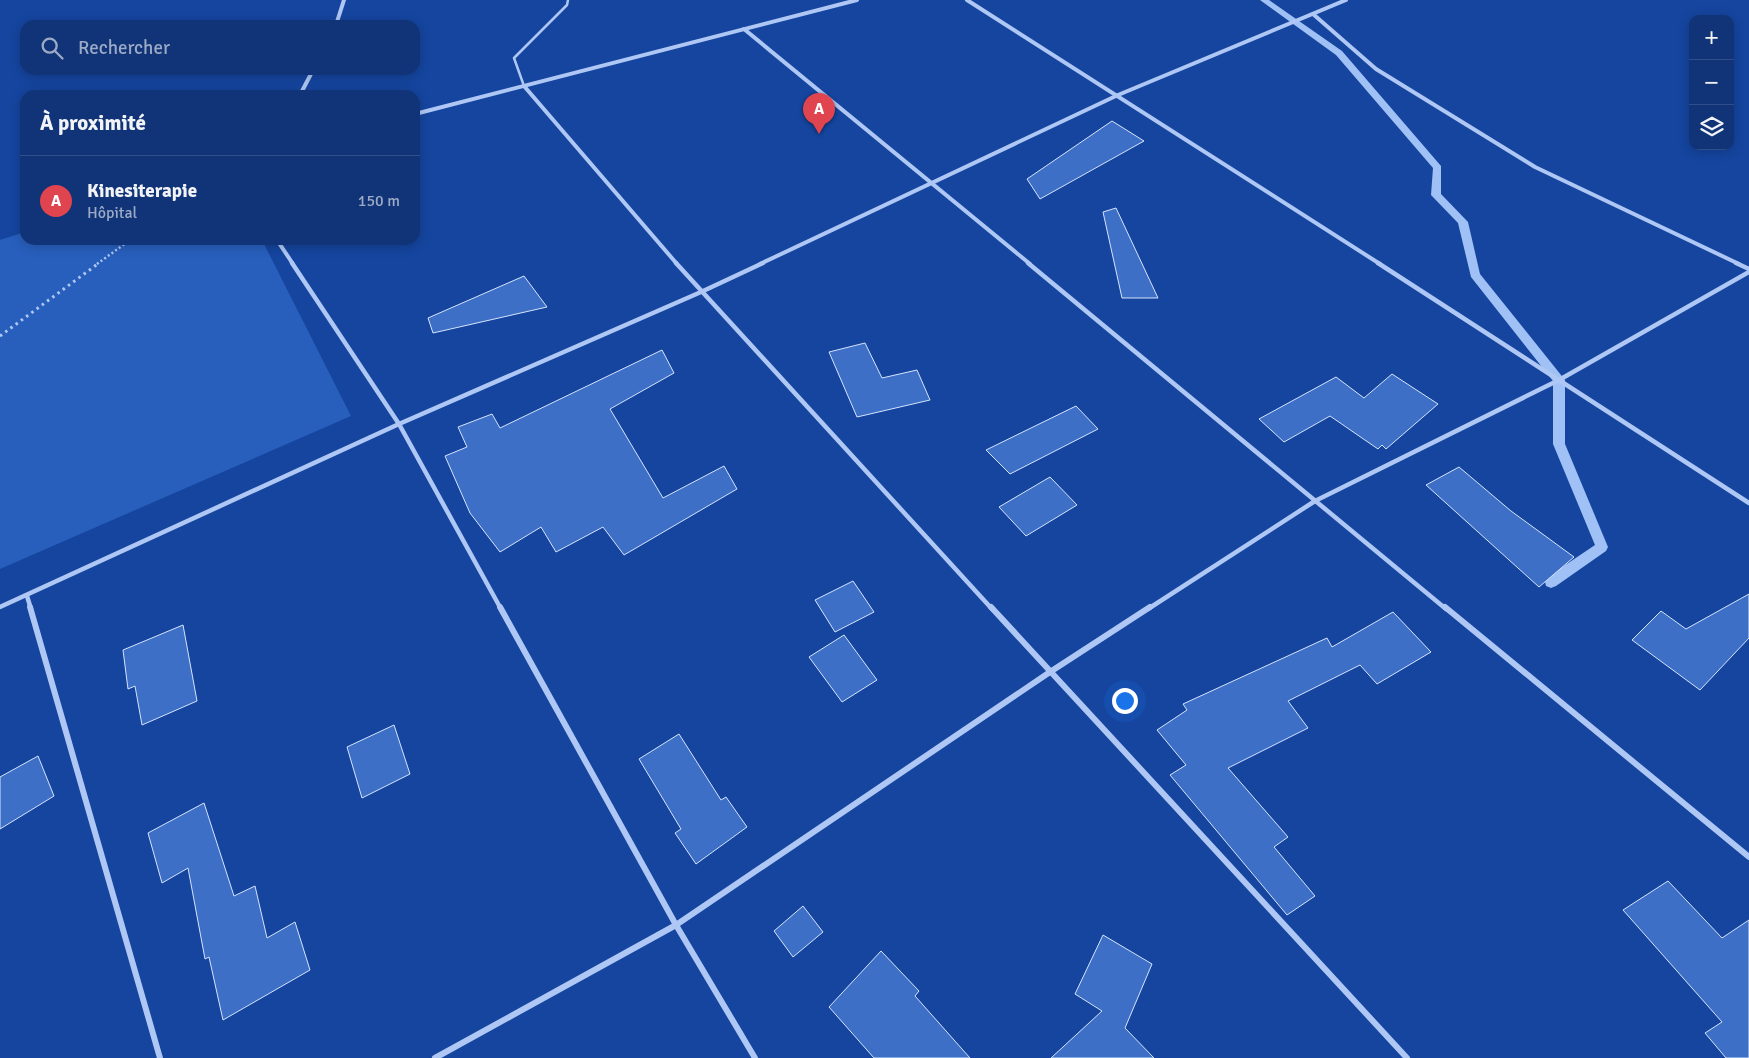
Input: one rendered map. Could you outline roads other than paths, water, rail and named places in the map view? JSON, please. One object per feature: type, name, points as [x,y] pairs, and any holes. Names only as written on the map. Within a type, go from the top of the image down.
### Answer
[{"type":"street","points":[[338,20],[344,0]]},
{"type":"street","points":[[420,113],[857,0]]},
{"type":"street","points":[[967,0],[1118,95],[1749,503]]},
{"type":"street","points":[[0,607],[399,424],[701,292],[1118,95],[1346,0]]},
{"type":"street","points":[[1313,14],[1376,69],[1535,167],[1749,271]]},
{"type":"street","points":[[744,29],[1749,857]]},
{"type":"street","points":[[303,90],[310,75]]},
{"type":"street","points":[[524,86],[701,292],[1407,1058]]},
{"type":"street","points":[[280,245],[399,424],[676,925],[755,1058]]},
{"type":"street","points":[[435,1058],[676,925],[1050,672],[1315,501],[1559,380],[1749,271]]},
{"type":"street","points":[[27,596],[160,1058]]},
{"type":"lane","points":[[524,86],[514,58],[567,6],[568,0]]},
{"type":"waterway","points":[[1264,0],[1339,53],[1438,168],[1436,195],[1463,222],[1475,275],[1559,380],[1559,444],[1602,547],[1551,582]]},
{"type":"place","name":"Kinesiterapie","points":[[819,134]]}]
